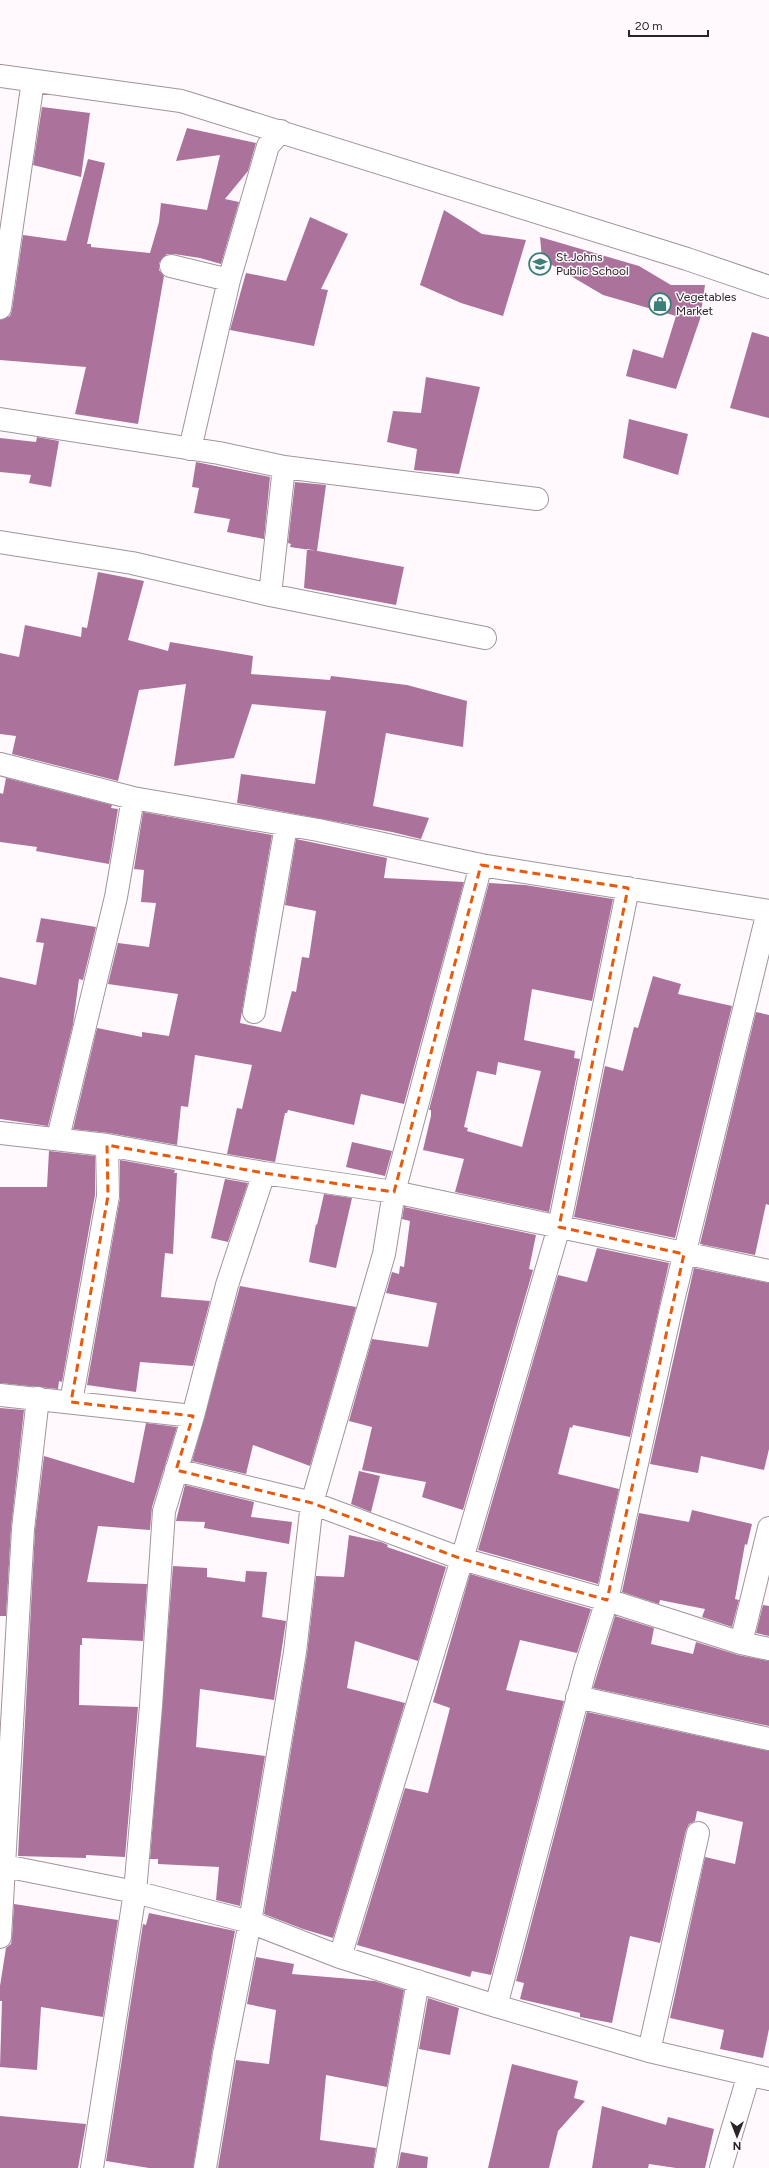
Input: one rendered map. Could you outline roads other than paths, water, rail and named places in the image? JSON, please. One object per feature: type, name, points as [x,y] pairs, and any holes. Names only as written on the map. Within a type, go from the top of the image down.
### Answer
[{"type":"street","points":[[0,76],[181,101],[687,258],[769,287]]},
{"type":"street","points":[[0,308],[33,81]]},
{"type":"street","points":[[190,449],[229,280],[268,146],[281,131]]},
{"type":"street","points":[[171,266],[229,280]]},
{"type":"street","points":[[0,419],[190,449],[219,452],[284,467],[537,499]]},
{"type":"street","points":[[270,595],[284,467]]},
{"type":"street","points":[[0,542],[132,563],[270,595],[485,638]]},
{"type":"street","points":[[0,764],[133,798],[286,826],[318,830],[481,865],[769,911],[684,1254],[607,1600],[577,1697],[496,2006]]},
{"type":"street","points":[[58,1138],[116,897],[133,798]]},
{"type":"street","points":[[254,1012],[286,826]]},
{"type":"street","points":[[205,2168],[224,2054],[250,1922],[295,1652],[312,1503],[384,1254],[394,1192],[481,865]]},
{"type":"street","points":[[340,1957],[462,1559],[559,1227],[628,888]]},
{"type":"street","points":[[0,1132],[107,1145],[264,1173],[394,1192],[769,1271]]},
{"type":"street","points":[[71,1402],[108,1196],[107,1145]]},
{"type":"street","points":[[92,2168],[135,1892],[151,1698],[164,1511],[193,1416],[227,1285],[264,1173]]},
{"type":"street","points":[[0,1395],[193,1416]]},
{"type":"street","points":[[0,1937],[2,1866],[22,1529],[38,1398]]},
{"type":"street","points":[[176,1470],[312,1503],[462,1559],[607,1600],[741,1643],[769,1649]]},
{"type":"street","points":[[741,1643],[769,1528]]},
{"type":"street","points":[[577,1697],[769,1739]]},
{"type":"street","points":[[649,2051],[698,1833]]},
{"type":"street","points":[[2,1866],[135,1892],[250,1922],[340,1957],[496,2006],[649,2051],[759,2077],[721,2168]]},
{"type":"street","points":[[385,2168],[418,1982]]},
{"type":"place","name":"St.Johns Public School","points":[[540,264]]},
{"type":"place","name":"Vegetables Market","points":[[660,304]]}]
